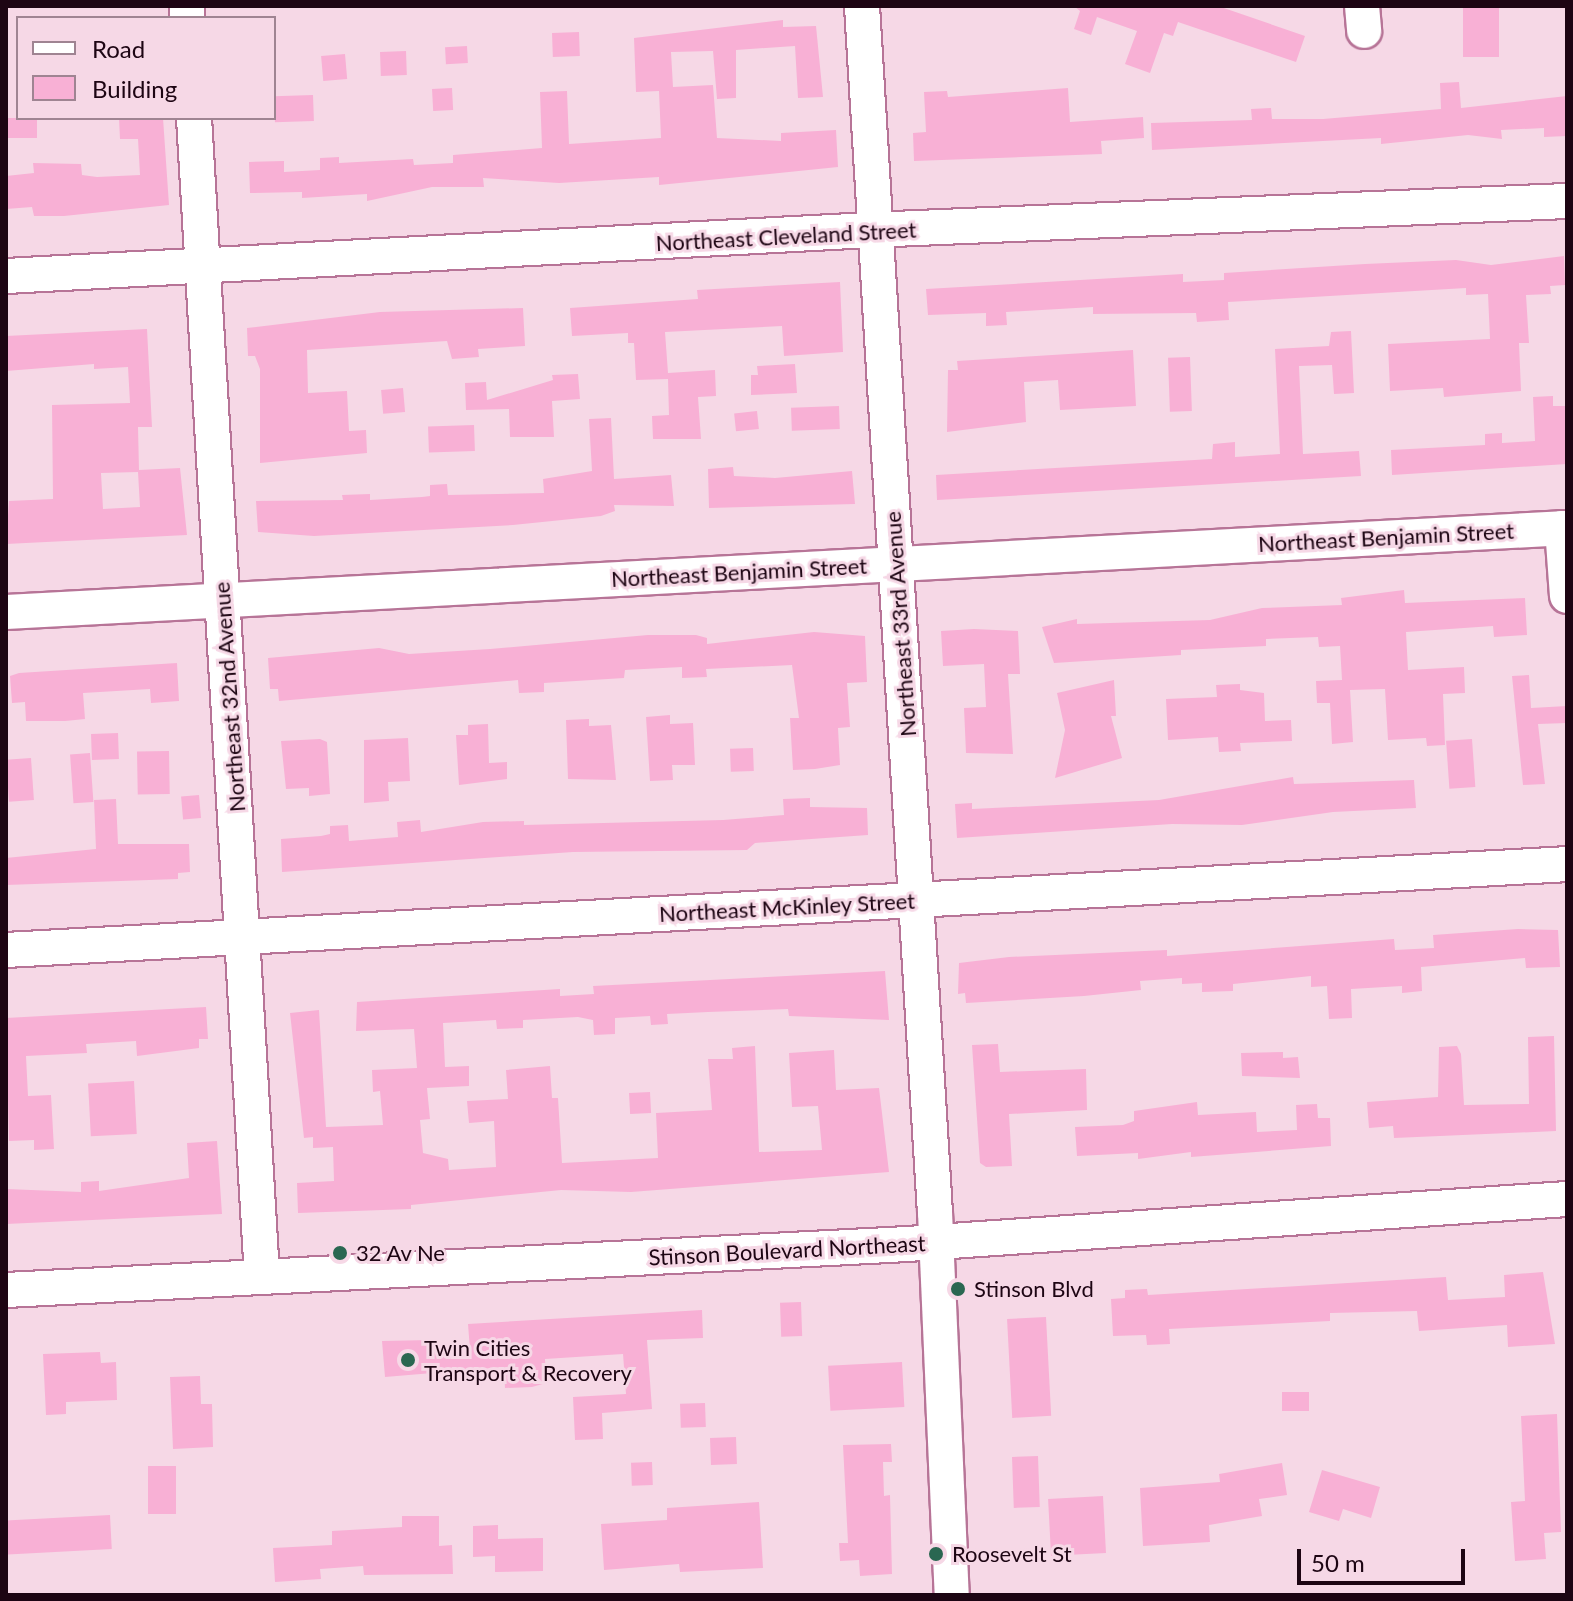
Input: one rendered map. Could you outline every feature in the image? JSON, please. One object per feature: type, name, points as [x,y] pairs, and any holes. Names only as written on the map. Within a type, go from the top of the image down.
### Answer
[{"type":"street","name":"Northeast 33rd Avenue","points":[[862,6],[937,1242],[952,1595]]},
{"type":"street","name":"Northeast 32nd Avenue","points":[[194,120],[262,1276]]},
{"type":"street","name":"Northeast Cleveland Street","points":[[6,276],[1567,201]]},
{"type":"street","name":"Northeast Benjamin Street","points":[[6,612],[1565,528]]},
{"type":"street","points":[[1565,528],[1567,596]]},
{"type":"street","name":"Northeast McKinley Street","points":[[6,950],[1567,864]]},
{"type":"street","name":"Stinson Boulevard Northeast","points":[[6,1290],[937,1242],[1567,1199]]},
{"type":"building","points":[[1074,6],[1218,6],[1305,36],[1296,62],[1178,22],[1173,36],[1164,33],[1150,73],[1125,64],[1137,31],[1097,17],[1091,35],[1074,29],[1080,11]]},
{"type":"building","points":[[1463,6],[1499,6],[1499,57],[1463,57]]},
{"type":"building","points":[[783,20],[783,27],[816,26],[823,97],[798,98],[795,46],[736,50],[736,98],[717,99],[713,51],[671,52],[673,87],[713,85],[717,138],[781,141],[781,133],[836,130],[838,167],[659,185],[659,177],[559,183],[483,178],[484,187],[432,187],[367,201],[367,194],[302,198],[302,192],[250,193],[249,162],[284,161],[284,172],[320,170],[320,158],[339,157],[339,163],[413,159],[414,165],[453,163],[453,155],[542,148],[540,92],[567,91],[569,144],[661,138],[659,91],[636,92],[634,38]]},
{"type":"building","points":[[579,32],[580,56],[553,57],[552,33]]},
{"type":"building","points":[[467,46],[468,63],[446,64],[445,47]]},
{"type":"building","points":[[406,51],[407,75],[381,76],[380,52]]},
{"type":"building","points":[[345,54],[347,79],[323,81],[321,56]]},
{"type":"building","points":[[1459,82],[1461,108],[1567,96],[1567,136],[1544,137],[1544,128],[1501,130],[1502,139],[1468,135],[1381,144],[1381,138],[1152,150],[1151,123],[1252,120],[1251,109],[1271,108],[1272,119],[1323,119],[1441,109],[1440,83]]},
{"type":"building","points":[[452,88],[453,110],[433,111],[432,89]]},
{"type":"building","points":[[1068,88],[1070,122],[1143,117],[1144,138],[1101,141],[1102,154],[914,161],[913,133],[926,132],[924,92],[947,91],[948,97]]},
{"type":"building","points":[[313,95],[314,121],[275,122],[276,96]]},
{"type":"building","points":[[6,118],[37,120],[37,138],[6,138]]},
{"type":"building","points":[[119,120],[163,120],[169,205],[64,216],[34,216],[32,207],[6,209],[6,176],[34,173],[33,163],[81,164],[82,175],[97,177],[140,175],[138,139],[120,139]]},
{"type":"building","points":[[1564,256],[1565,285],[1550,286],[1551,294],[1526,295],[1529,343],[1519,343],[1521,391],[1444,397],[1443,388],[1390,391],[1388,344],[1490,339],[1488,294],[1466,295],[1466,288],[1228,302],[1229,320],[1197,322],[1196,313],[1093,314],[1093,307],[1006,312],[1007,325],[986,326],[986,313],[928,315],[926,289],[1183,274],[1183,282],[1224,280],[1224,273],[1456,260],[1491,265]]},
{"type":"building","points":[[840,282],[843,352],[784,356],[782,326],[665,332],[668,373],[715,370],[716,396],[698,397],[701,439],[653,439],[652,416],[669,415],[668,379],[636,380],[634,343],[628,343],[628,333],[572,336],[570,308],[698,299],[697,290]]},
{"type":"building","points":[[523,308],[525,346],[478,349],[479,357],[452,359],[447,341],[307,350],[308,393],[347,391],[349,431],[366,430],[367,453],[260,463],[260,369],[255,356],[248,356],[247,328],[380,312]]},
{"type":"building","points":[[147,329],[152,427],[138,427],[139,470],[180,468],[187,535],[6,544],[9,501],[53,499],[52,405],[130,403],[128,367],[94,369],[94,364],[6,371],[6,336]],"holes":[[[138,472],[140,507],[103,509],[101,473]]]},
{"type":"building","points":[[1351,331],[1354,393],[1334,394],[1332,365],[1299,366],[1303,454],[1359,451],[1361,476],[937,500],[936,475],[1212,459],[1213,444],[1235,442],[1235,457],[1280,454],[1275,349],[1329,346],[1331,332]]},
{"type":"building","points":[[1133,350],[1136,406],[1060,410],[1058,380],[1024,382],[1026,422],[947,432],[948,370],[958,370],[957,361]]},
{"type":"building","points":[[1190,357],[1192,411],[1170,412],[1168,358]]},
{"type":"building","points":[[795,364],[797,393],[751,395],[751,375],[758,375],[757,366]]},
{"type":"building","points":[[578,374],[580,399],[552,401],[554,437],[510,437],[509,409],[466,410],[465,383],[486,382],[487,400],[553,380],[552,375]]},
{"type":"building","points":[[403,388],[405,412],[383,414],[381,390]]},
{"type":"building","points":[[1553,396],[1553,406],[1567,406],[1567,464],[1392,475],[1391,450],[1485,445],[1485,434],[1502,433],[1502,443],[1535,441],[1533,397]]},
{"type":"building","points":[[839,406],[840,429],[792,431],[791,408]]},
{"type":"building","points":[[757,411],[759,429],[736,431],[734,413]]},
{"type":"building","points":[[611,418],[614,479],[671,475],[674,506],[614,505],[615,511],[601,516],[513,525],[314,536],[258,532],[256,501],[343,500],[342,495],[370,494],[370,500],[422,497],[430,496],[430,485],[447,484],[448,495],[544,493],[543,479],[592,471],[589,419]]},
{"type":"building","points":[[474,425],[475,451],[429,453],[428,427]]},
{"type":"building","points":[[733,467],[734,476],[775,478],[852,471],[855,504],[709,508],[708,469]]},
{"type":"building","points":[[1404,590],[1405,603],[1525,598],[1527,635],[1494,637],[1493,626],[1406,632],[1408,670],[1464,667],[1465,693],[1443,694],[1445,745],[1427,746],[1426,738],[1388,740],[1385,689],[1350,690],[1353,742],[1332,744],[1330,703],[1317,703],[1316,681],[1342,680],[1340,646],[1319,647],[1318,637],[1266,639],[1266,646],[1181,650],[1181,655],[1054,663],[1042,627],[1077,619],[1077,624],[1210,620],[1262,608],[1342,605],[1341,598]]},
{"type":"building","points":[[941,631],[1018,631],[1020,674],[1008,674],[1013,754],[966,753],[964,708],[986,707],[984,664],[943,666]]},
{"type":"building","points":[[814,632],[865,636],[867,682],[847,683],[850,727],[838,728],[840,765],[815,769],[793,770],[790,718],[799,718],[792,665],[706,669],[707,677],[682,678],[682,667],[625,670],[624,678],[544,683],[544,692],[519,693],[518,680],[279,701],[278,689],[270,689],[268,658],[379,648],[409,654],[648,635],[696,635],[707,638],[707,644]]},
{"type":"building","points":[[177,663],[179,701],[151,703],[150,689],[83,693],[85,719],[65,721],[26,721],[25,702],[12,703],[10,676],[19,673]]},
{"type":"building","points":[[1529,675],[1531,708],[1567,706],[1567,723],[1538,724],[1545,784],[1523,785],[1512,676]]},
{"type":"building","points":[[1114,680],[1116,716],[1111,716],[1122,758],[1055,778],[1065,730],[1057,693]]},
{"type":"building","points":[[1240,684],[1240,690],[1264,693],[1265,721],[1291,720],[1292,741],[1240,743],[1241,751],[1219,752],[1218,737],[1168,740],[1166,699],[1217,697],[1216,685]]},
{"type":"building","points":[[670,715],[670,724],[693,723],[695,765],[672,765],[673,780],[650,781],[646,717]]},
{"type":"building","points":[[589,719],[589,726],[611,725],[616,780],[568,779],[566,720]]},
{"type":"building","points":[[488,724],[489,763],[507,762],[507,779],[459,785],[456,735],[468,735],[468,725]]},
{"type":"building","points":[[118,733],[119,759],[92,760],[91,734]]},
{"type":"building","points":[[408,738],[410,781],[388,782],[389,801],[364,803],[364,740]]},
{"type":"building","points":[[320,739],[327,742],[330,794],[309,796],[309,788],[286,789],[281,741]]},
{"type":"building","points":[[1472,739],[1475,787],[1449,789],[1446,741]]},
{"type":"building","points":[[753,748],[754,771],[731,772],[730,749]]},
{"type":"building","points":[[169,751],[170,794],[138,795],[137,752]]},
{"type":"building","points":[[90,753],[93,802],[73,803],[70,754]]},
{"type":"building","points":[[31,758],[34,800],[9,802],[6,760]]},
{"type":"building","points":[[1293,777],[1294,784],[1414,780],[1416,808],[1333,812],[1242,825],[1172,824],[957,838],[955,804],[972,803],[972,809],[1159,800]]},
{"type":"building","points":[[199,795],[201,818],[183,819],[181,797]]},
{"type":"building","points":[[810,798],[810,807],[867,808],[868,835],[755,843],[747,850],[573,852],[282,872],[281,839],[330,834],[330,826],[348,825],[349,841],[398,837],[397,822],[420,820],[421,832],[483,822],[524,821],[524,825],[723,820],[784,815],[783,799]]},
{"type":"building","points":[[116,799],[118,844],[189,844],[190,872],[178,873],[178,879],[6,885],[6,858],[96,849],[94,800]]},
{"type":"building","points":[[1518,929],[1558,930],[1560,967],[1526,968],[1525,958],[1421,967],[1422,991],[1402,993],[1402,986],[1351,989],[1352,1018],[1329,1019],[1327,986],[1311,987],[1311,976],[1233,984],[1233,991],[1202,992],[1202,983],[1182,984],[1182,978],[1140,981],[1141,990],[1084,996],[966,1003],[965,993],[958,994],[959,963],[1009,957],[1167,950],[1167,956],[1394,939],[1395,950],[1434,948],[1433,935]]},
{"type":"building","points":[[885,971],[889,1020],[789,1016],[788,1009],[667,1014],[668,1024],[651,1025],[650,1016],[615,1018],[615,1034],[594,1035],[593,1020],[578,1017],[523,1020],[523,1028],[497,1029],[496,1020],[443,1023],[445,1067],[469,1066],[469,1086],[427,1088],[430,1119],[420,1120],[423,1153],[448,1159],[449,1170],[496,1167],[494,1121],[469,1123],[467,1101],[508,1099],[506,1070],[550,1066],[552,1098],[558,1098],[562,1163],[658,1158],[656,1113],[712,1110],[708,1059],[733,1059],[732,1048],[755,1046],[759,1152],[822,1150],[818,1106],[792,1107],[789,1053],[834,1050],[836,1090],[879,1088],[889,1172],[631,1192],[561,1190],[411,1205],[411,1209],[298,1213],[297,1183],[334,1181],[333,1147],[313,1148],[313,1137],[304,1138],[290,1013],[319,1010],[326,1127],[383,1125],[380,1091],[373,1092],[372,1070],[417,1068],[414,1029],[356,1031],[357,1002],[560,989],[560,996],[594,994],[593,986]]},
{"type":"building","points":[[206,1007],[208,1039],[199,1039],[199,1048],[137,1056],[136,1041],[86,1044],[87,1053],[26,1056],[28,1096],[51,1095],[54,1149],[34,1150],[34,1140],[9,1141],[6,1018]]},
{"type":"building","points":[[1554,1036],[1556,1131],[1394,1138],[1393,1126],[1369,1128],[1367,1102],[1438,1097],[1439,1047],[1457,1046],[1461,1054],[1464,1105],[1529,1104],[1528,1037]]},
{"type":"building","points":[[998,1044],[1000,1072],[1086,1069],[1087,1110],[1009,1114],[1012,1166],[986,1167],[980,1163],[972,1045]]},
{"type":"building","points":[[1283,1052],[1283,1058],[1298,1057],[1300,1078],[1242,1076],[1241,1053]]},
{"type":"building","points":[[134,1081],[137,1134],[91,1136],[88,1083]]},
{"type":"building","points":[[650,1092],[651,1113],[630,1114],[629,1093]]},
{"type":"building","points":[[1197,1102],[1198,1115],[1256,1112],[1257,1132],[1297,1130],[1296,1105],[1317,1104],[1318,1118],[1330,1118],[1331,1146],[1191,1157],[1191,1152],[1138,1159],[1138,1153],[1077,1156],[1075,1127],[1123,1125],[1134,1121],[1134,1111]]},
{"type":"building","points":[[217,1141],[222,1214],[6,1224],[6,1189],[81,1192],[81,1182],[99,1181],[99,1191],[189,1178],[187,1143]]},
{"type":"building","points":[[1543,1272],[1555,1344],[1508,1347],[1507,1325],[1419,1331],[1417,1311],[1330,1313],[1330,1321],[1169,1329],[1170,1344],[1147,1345],[1146,1335],[1113,1336],[1111,1299],[1125,1298],[1125,1290],[1147,1289],[1148,1295],[1446,1277],[1448,1300],[1505,1297],[1504,1275]]},
{"type":"building","points":[[801,1302],[802,1336],[781,1337],[780,1303]]},
{"type":"building","points":[[702,1310],[703,1338],[647,1340],[652,1409],[602,1413],[603,1439],[575,1440],[573,1397],[626,1394],[623,1354],[545,1359],[546,1383],[532,1387],[505,1388],[504,1367],[385,1377],[382,1341],[431,1340],[432,1352],[470,1350],[468,1324]]},
{"type":"building","points":[[1046,1317],[1051,1416],[1012,1418],[1007,1319]]},
{"type":"building","points":[[100,1352],[101,1363],[116,1362],[117,1400],[66,1402],[66,1414],[46,1415],[43,1354]]},
{"type":"building","points":[[902,1362],[904,1407],[830,1411],[828,1366]]},
{"type":"building","points":[[200,1376],[201,1404],[212,1404],[213,1447],[173,1449],[170,1377]]},
{"type":"building","points":[[1282,1392],[1309,1392],[1309,1411],[1282,1411]]},
{"type":"building","points":[[705,1403],[706,1427],[681,1428],[680,1404]]},
{"type":"building","points":[[1557,1414],[1561,1532],[1544,1533],[1546,1559],[1515,1561],[1511,1502],[1525,1501],[1521,1416]]},
{"type":"building","points":[[736,1437],[737,1464],[711,1465],[710,1438]]},
{"type":"building","points":[[891,1444],[892,1462],[883,1462],[884,1496],[890,1495],[892,1574],[860,1576],[859,1560],[840,1561],[839,1543],[848,1543],[843,1445]]},
{"type":"building","points":[[1038,1456],[1040,1507],[1014,1508],[1012,1457]]},
{"type":"building","points":[[652,1462],[653,1485],[632,1486],[631,1463]]},
{"type":"building","points":[[1282,1463],[1287,1495],[1259,1499],[1262,1516],[1209,1525],[1210,1542],[1143,1546],[1140,1488],[1220,1482],[1219,1474]]},
{"type":"building","points":[[148,1466],[176,1466],[176,1514],[148,1514]]},
{"type":"building","points":[[1322,1470],[1380,1487],[1371,1518],[1343,1509],[1339,1521],[1309,1512]]},
{"type":"building","points":[[1103,1496],[1106,1553],[1051,1556],[1048,1499]]},
{"type":"building","points":[[759,1502],[763,1568],[680,1572],[679,1564],[604,1570],[601,1524],[667,1520],[667,1508]]},
{"type":"building","points":[[110,1515],[112,1549],[8,1554],[6,1520]]},
{"type":"building","points":[[402,1516],[439,1516],[439,1546],[452,1545],[453,1574],[364,1575],[363,1566],[320,1569],[321,1579],[275,1582],[273,1548],[332,1545],[332,1531],[402,1527]]},
{"type":"building","points":[[498,1525],[498,1539],[543,1538],[543,1571],[495,1572],[495,1556],[473,1557],[473,1526]]},
{"type":"place","name":"32 Av Ne","points":[[340,1253]]},
{"type":"place","name":"Stinson Blvd","points":[[958,1289]]},
{"type":"place","name":"Twin Cities Transport & Recovery","points":[[408,1360]]},
{"type":"place","name":"Roosevelt St","points":[[936,1554]]}]
